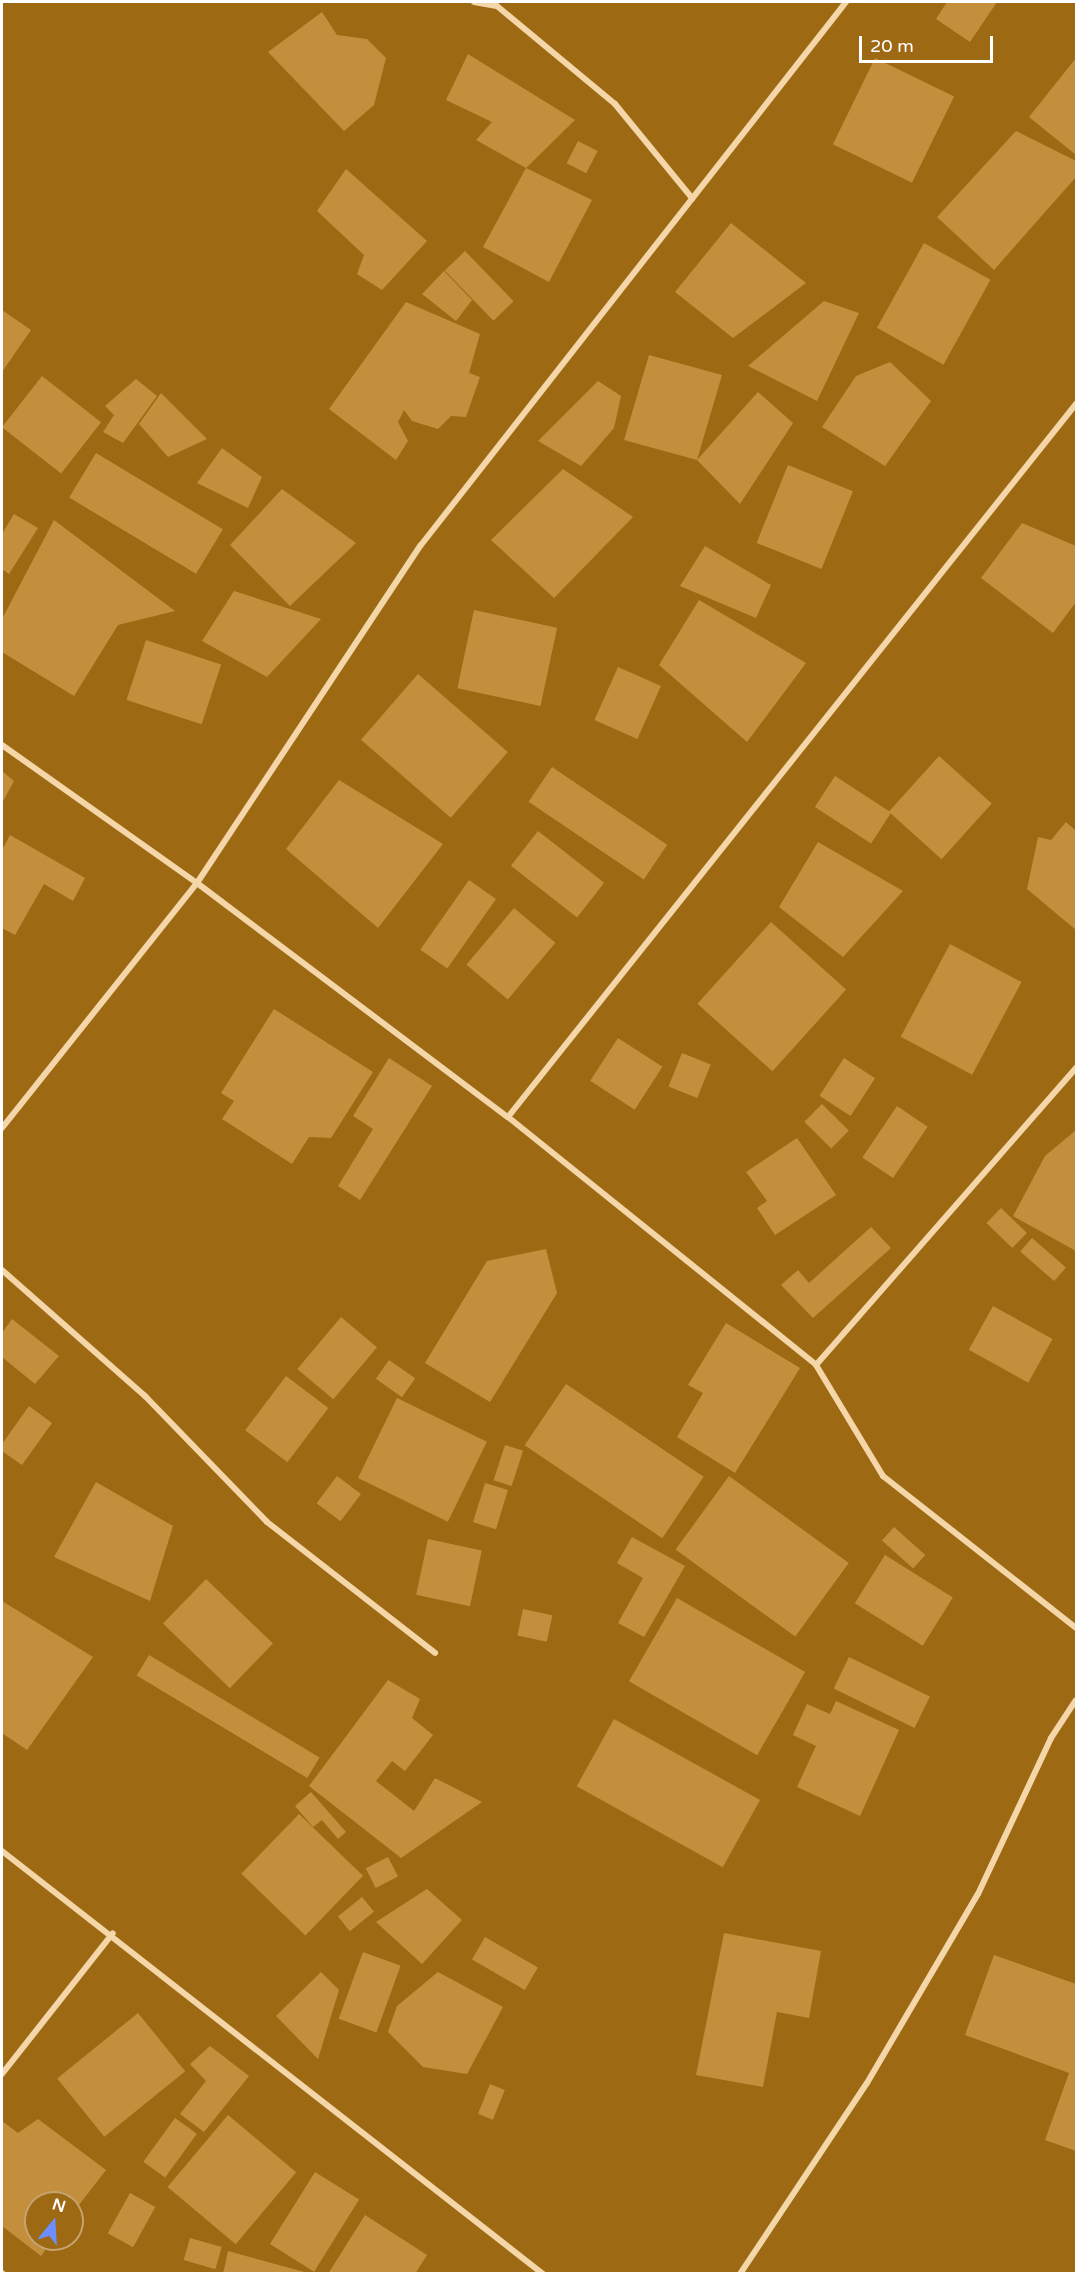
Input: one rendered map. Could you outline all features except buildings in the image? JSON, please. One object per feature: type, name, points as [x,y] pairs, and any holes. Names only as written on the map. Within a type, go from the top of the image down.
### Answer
[{"type":"street","points":[[474,2],[497,6],[615,104],[692,198]]},
{"type":"street","points":[[2,1128],[197,883],[421,545],[846,2]]},
{"type":"street","points":[[508,1117],[1077,404]]},
{"type":"street","points":[[2,745],[197,883],[508,1117],[816,1365],[883,1476],[1077,1628]]},
{"type":"street","points":[[816,1365],[1077,1068]]},
{"type":"street","points":[[2,1270],[145,1396],[267,1522],[435,1653]]},
{"type":"street","points":[[740,2274],[885,2053],[978,1894],[1051,1738],[1077,1700]]},
{"type":"street","points":[[2,1851],[113,1933],[333,2115],[543,2274]]},
{"type":"street","points":[[2,2074],[113,1933]]}]
